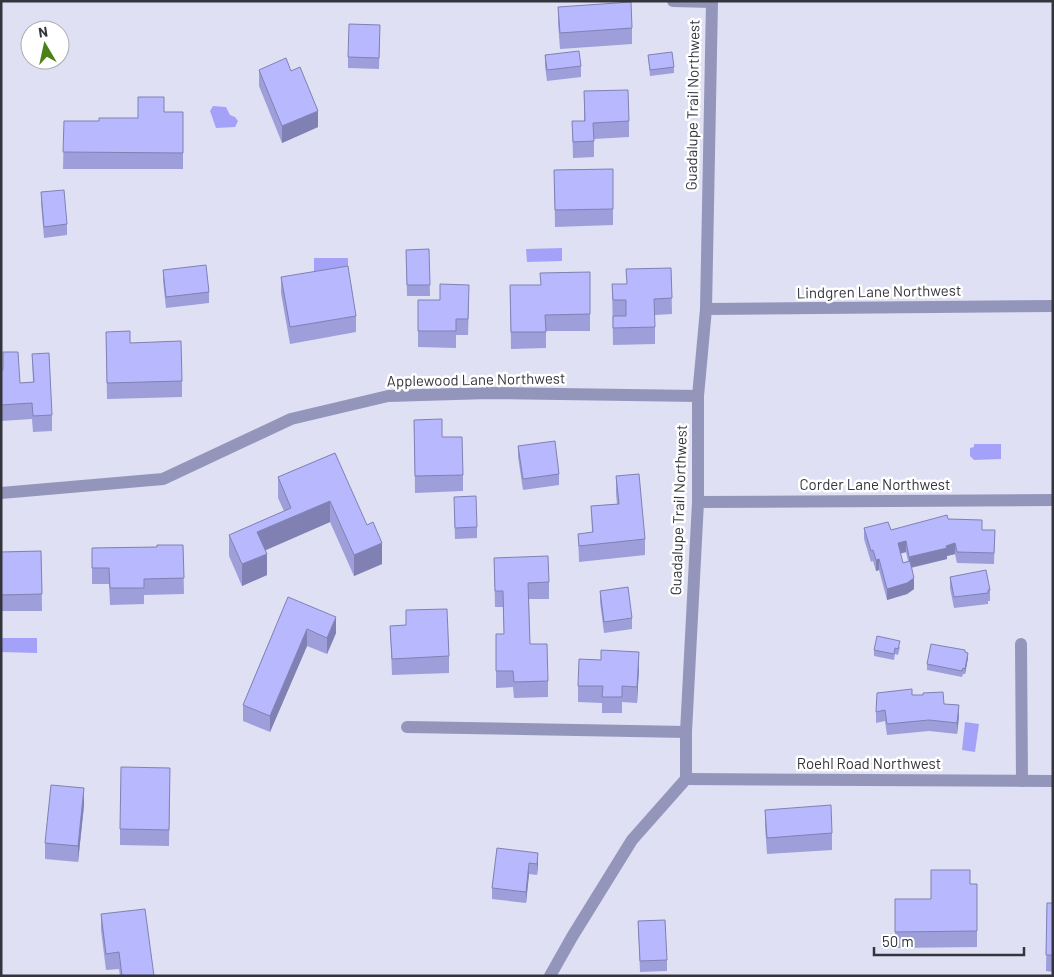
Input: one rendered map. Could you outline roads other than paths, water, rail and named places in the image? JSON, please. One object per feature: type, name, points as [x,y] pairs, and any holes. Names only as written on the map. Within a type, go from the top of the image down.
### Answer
[{"type":"street","points":[[673,1],[712,1]]},
{"type":"street","name":"Guadalupe Trail Northwest","points":[[686,779],[686,732],[698,502],[698,396],[706,309],[709,67],[712,1]]},
{"type":"street","name":"Lindgren Lane Northwest","points":[[706,309],[1053,306]]},
{"type":"street","name":"Applewood Lane Northwest","points":[[1,493],[163,479],[291,419],[388,396],[489,393],[698,396]]},
{"type":"street","name":"Corder Lane Northwest","points":[[698,502],[1053,500]]},
{"type":"street","points":[[1021,644],[1022,781]]},
{"type":"street","points":[[407,727],[686,732]]},
{"type":"street","points":[[550,976],[632,840],[686,779]]},
{"type":"street","name":"Roehl Road Northwest","points":[[686,779],[1053,781]]}]
